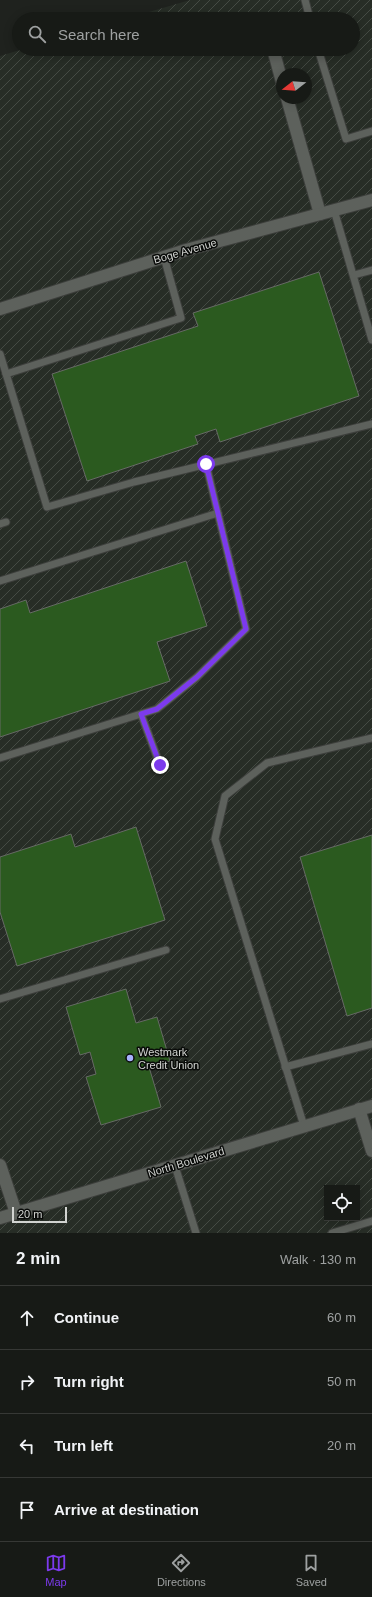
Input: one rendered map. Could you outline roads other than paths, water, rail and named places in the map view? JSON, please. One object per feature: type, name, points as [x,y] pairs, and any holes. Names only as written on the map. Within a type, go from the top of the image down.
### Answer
[{"type":"street","points":[[275,56],[278,68]]},
{"type":"street","points":[[289,104],[320,214]]},
{"type":"street","name":"Boge Avenue","points":[[0,309],[164,257],[372,200]]},
{"type":"street","name":"North Boulevard","points":[[0,1218],[372,1106]]},
{"type":"street","points":[[359,1109],[372,1151]]},
{"type":"street","points":[[0,1165],[16,1213]]},
{"type":"lane","points":[[305,0],[308,12]]},
{"type":"lane","points":[[320,56],[346,139],[372,131]]},
{"type":"lane","points":[[334,210],[372,340]]},
{"type":"lane","points":[[6,374],[182,318],[164,257]]},
{"type":"lane","points":[[354,275],[372,270]]},
{"type":"lane","points":[[0,354],[47,507],[134,482],[372,424]]},
{"type":"lane","points":[[0,758],[157,709],[197,677],[246,629],[206,464]]},
{"type":"lane","points":[[0,581],[218,513]]},
{"type":"lane","points":[[141,714],[160,765]]},
{"type":"lane","points":[[304,1126],[215,838],[225,796],[267,763],[372,738]]},
{"type":"lane","points":[[0,999],[166,950]]},
{"type":"lane","points":[[285,1066],[372,1044]]},
{"type":"lane","points":[[175,1166],[196,1233]]},
{"type":"lane","points":[[332,1233],[372,1221]]},
{"type":"place","name":"Westmark Credit Union","points":[[130,1058]]}]
